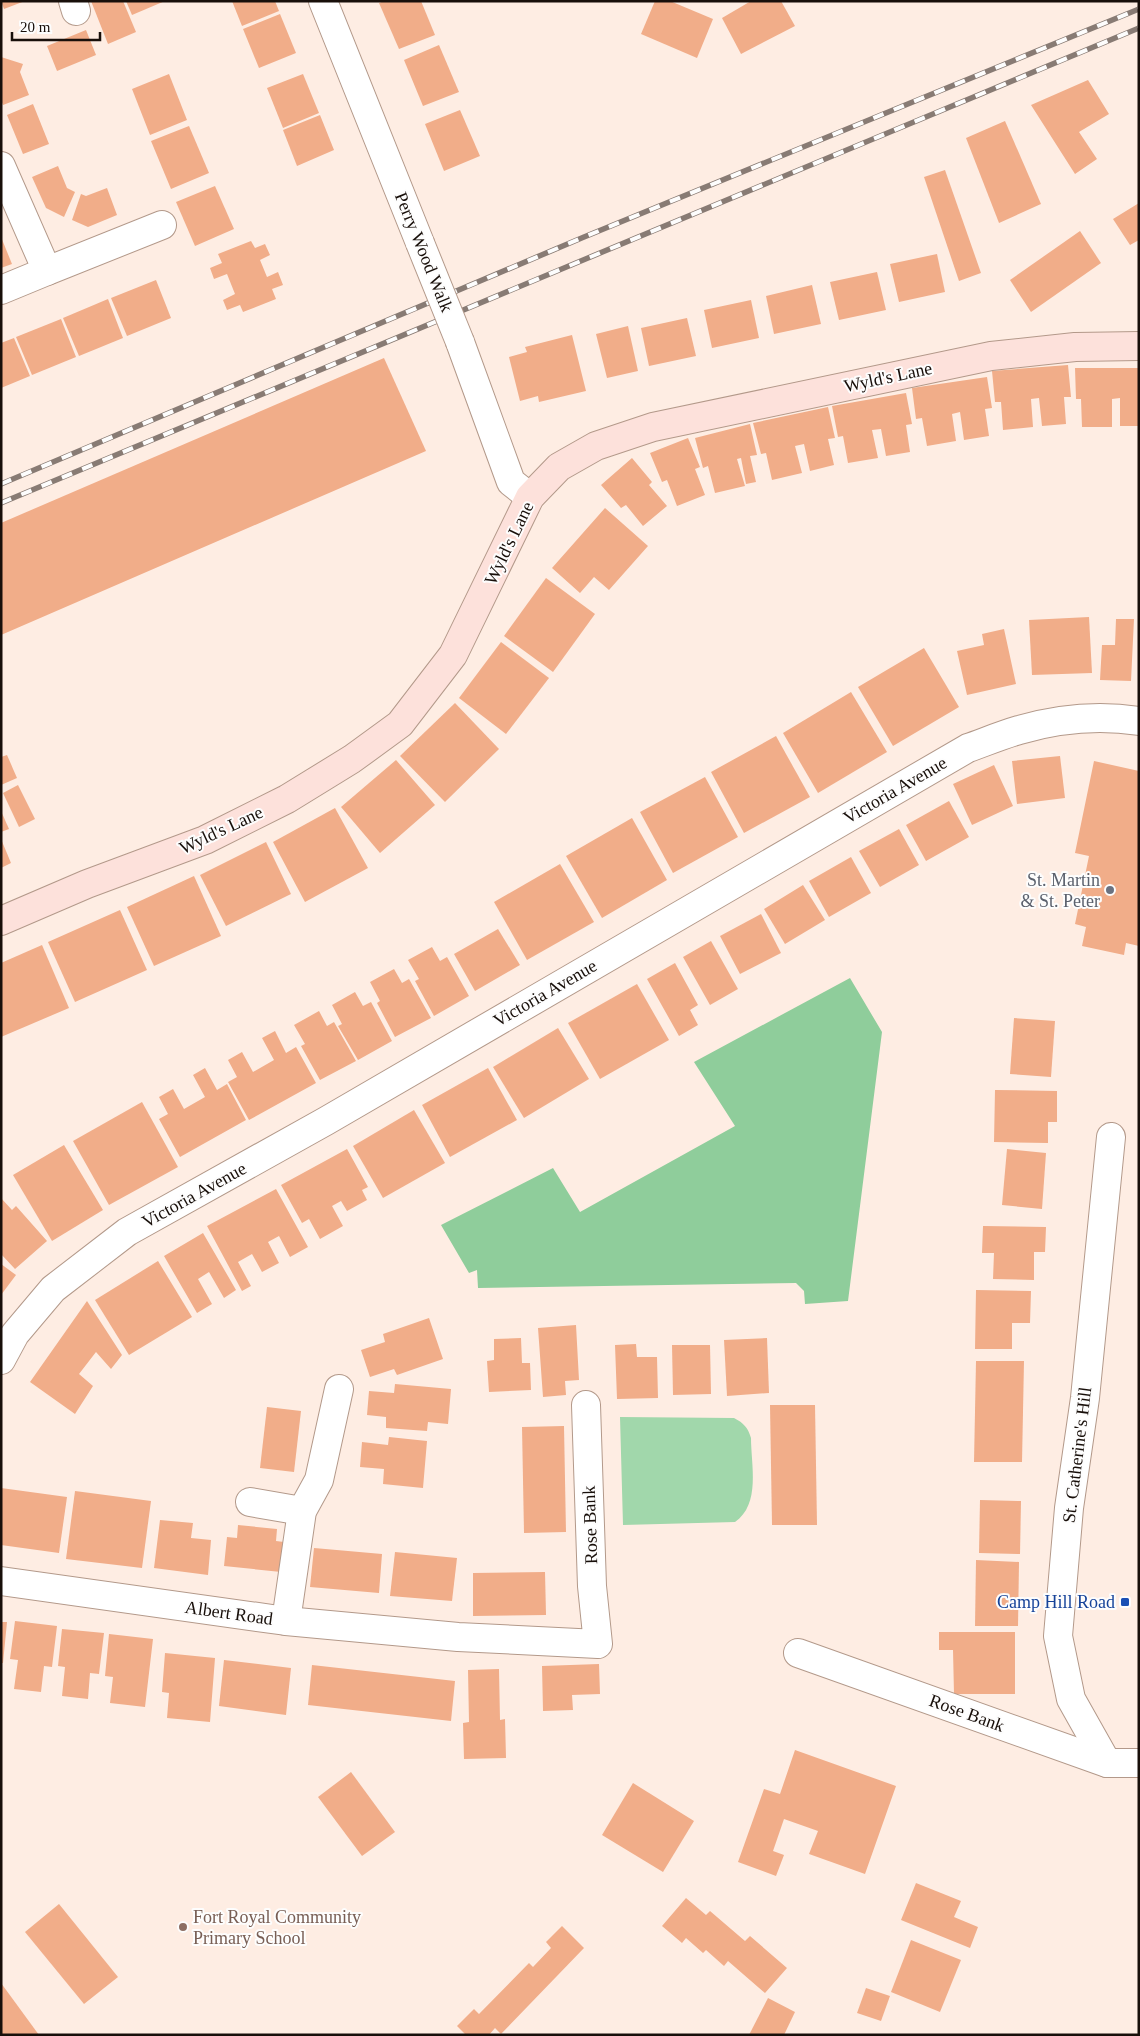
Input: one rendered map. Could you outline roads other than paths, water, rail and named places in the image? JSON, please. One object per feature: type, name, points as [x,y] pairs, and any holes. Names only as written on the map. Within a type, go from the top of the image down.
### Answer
[{"type":"main road","name":"Wyld's Lane","points":[[1,921],[87,884],[213,836],[287,799],[352,759],[400,724],[453,655],[530,497],[559,467],[596,446],[653,427],[991,356],[1075,347],[1139,346]]},
{"type":"street","name":"Perry Wood Walk","points":[[323,1],[460,342],[511,482],[530,497]]},
{"type":"street","points":[[1,166],[47,271]]},
{"type":"street","points":[[1,290],[162,225]]},
{"type":"street","name":"Victoria Avenue","points":[[1,1360],[15,1334],[53,1289],[127,1232],[326,1121],[968,748],[1020,730],[1077,719],[1124,719],[1139,721]]},
{"type":"street","name":"St. Catherine's Hill","points":[[1107,1763],[1071,1699],[1058,1636],[1069,1508],[1085,1398],[1111,1137]]},
{"type":"street","points":[[286,1621],[302,1511],[319,1480],[338,1389]]},
{"type":"street","name":"Rose Bank","points":[[586,1405],[592,1586],[598,1644]]},
{"type":"street","points":[[250,1502],[302,1511]]},
{"type":"street","name":"Albert Road","points":[[1,1581],[286,1621],[458,1637],[598,1644]]},
{"type":"street","name":"Rose Bank","points":[[798,1653],[1107,1763],[1139,1762]]},
{"type":"railway","points":[[1,484],[584,237],[1139,9]]},
{"type":"railway","points":[[1,503],[1139,28]]},
{"type":"place","name":"St. Martin & St. Peter","points":[[1110,890]]},
{"type":"place","name":"Camp Hill Road","points":[[1125,1602]]},
{"type":"place","name":"Fort Royal Community Primary School","points":[[183,1927]]}]
